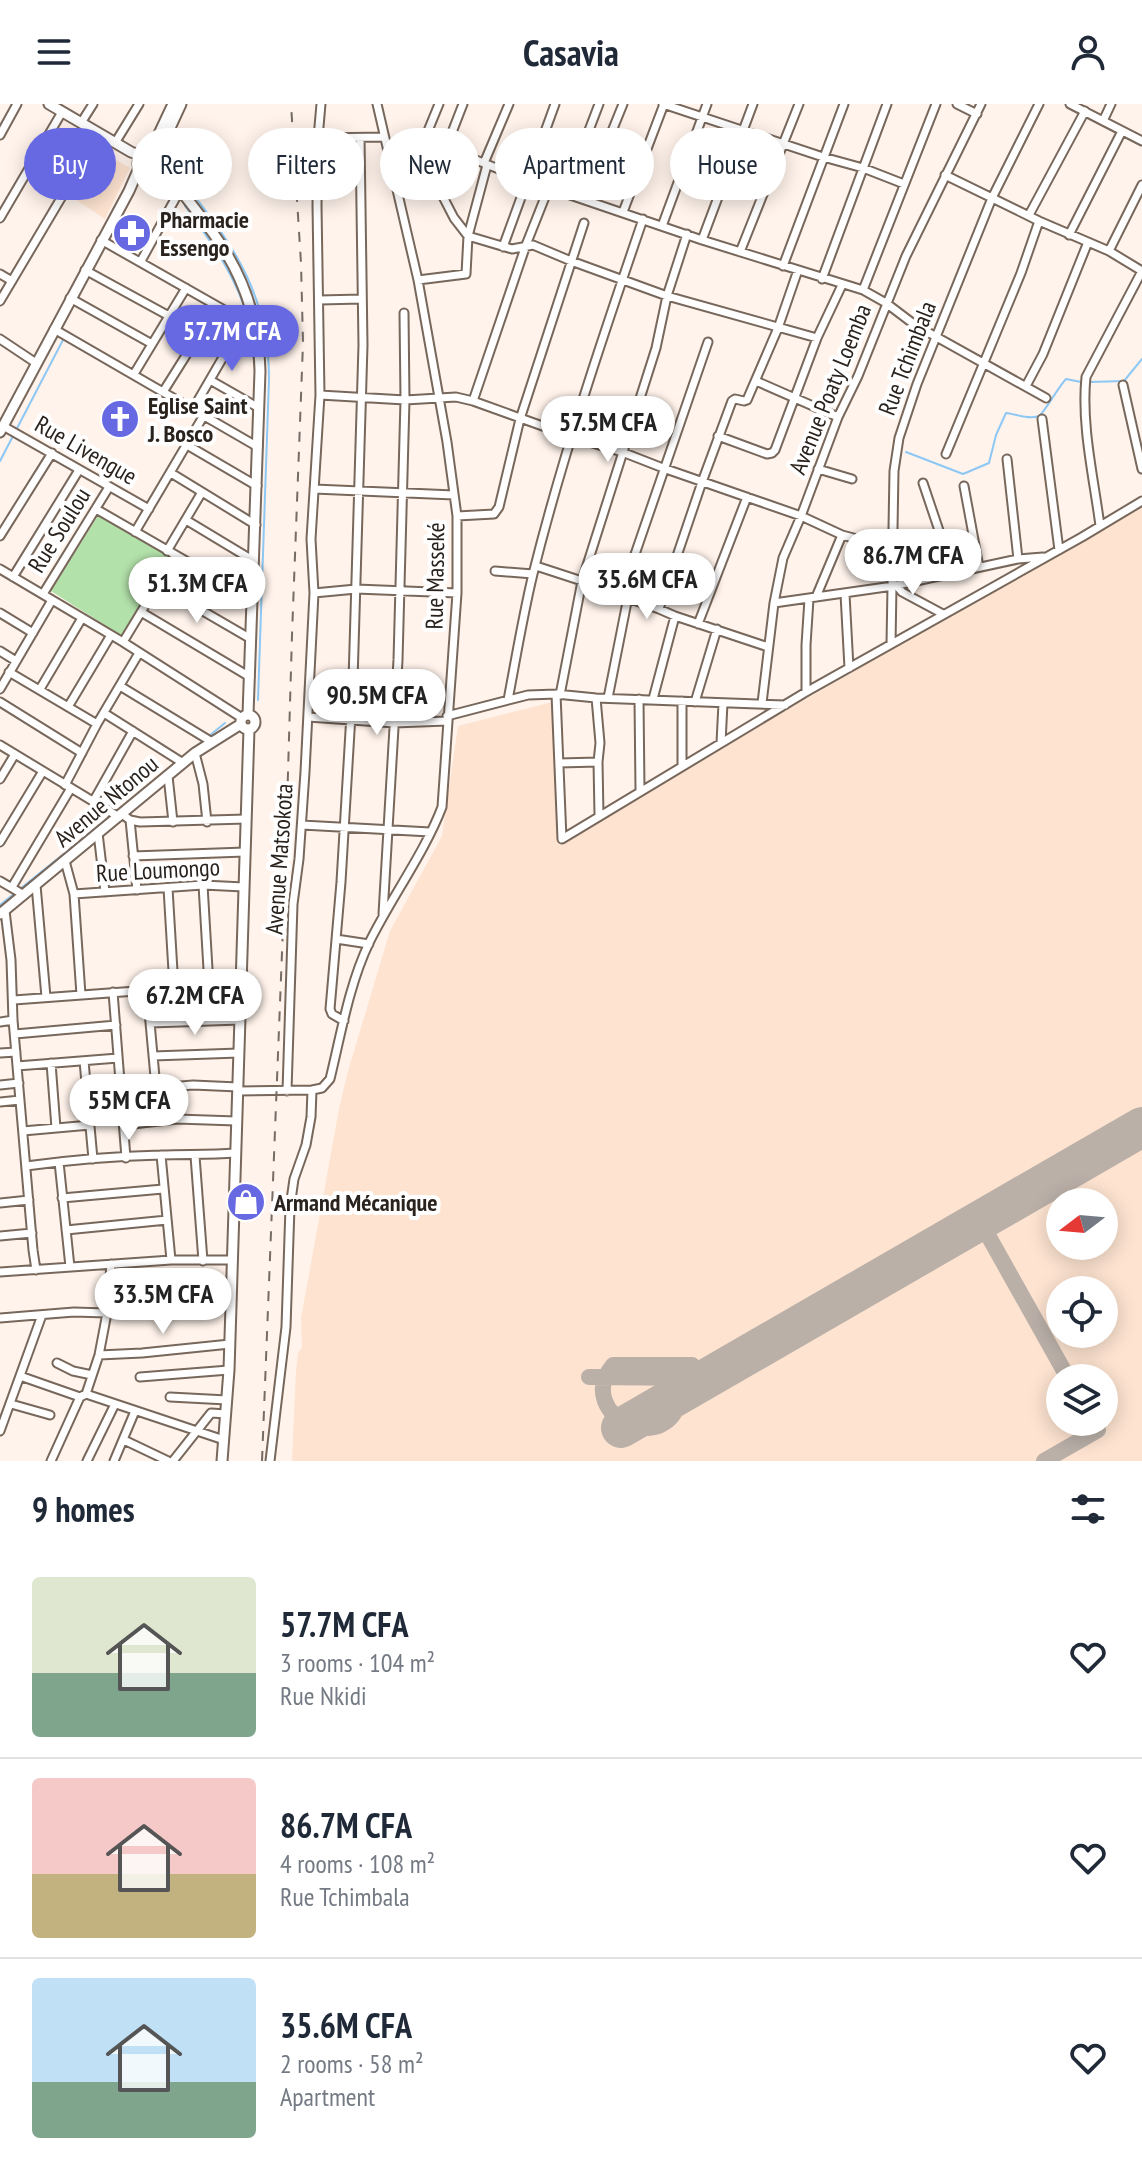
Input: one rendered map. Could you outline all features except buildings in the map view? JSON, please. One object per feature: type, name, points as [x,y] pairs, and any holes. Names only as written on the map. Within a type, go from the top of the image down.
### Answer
[{"type":"street","points":[[0,135],[17,104]]},
{"type":"street","points":[[49,104],[89,128]]},
{"type":"street","points":[[81,123],[93,104]]},
{"type":"street","points":[[116,141],[139,104]]},
{"type":"street","points":[[163,128],[173,104]]},
{"type":"street","points":[[168,128],[181,104]]},
{"type":"street","name":"Avenue Matsokota","points":[[319,128],[321,104]]},
{"type":"street","name":"Rue Masseké","points":[[377,104],[382,128]]},
{"type":"street","points":[[429,128],[439,104]]},
{"type":"street","points":[[454,128],[463,104]]},
{"type":"street","points":[[418,280],[466,274],[468,236],[486,164],[509,104]]},
{"type":"street","points":[[546,128],[555,104]]},
{"type":"street","points":[[590,128],[599,104]]},
{"type":"street","points":[[613,128],[623,104]]},
{"type":"street","points":[[623,212],[664,104],[735,128]]},
{"type":"street","points":[[662,226],[707,104]]},
{"type":"street","points":[[742,128],[753,104]]},
{"type":"street","points":[[786,136],[799,104]]},
{"type":"street","points":[[783,266],[844,104]]},
{"type":"street","points":[[822,279],[887,104]]},
{"type":"street","points":[[863,290],[936,104]]},
{"type":"street","points":[[957,104],[977,114]]},
{"type":"street","name":"Avenue Poaty Loemba","points":[[762,703],[780,565],[886,303],[981,104]]},
{"type":"street","name":"Rue Tchimbala","points":[[891,644],[895,586],[891,548],[894,471],[899,438],[917,384],[992,198],[1039,104]]},
{"type":"street","points":[[1070,104],[1142,141]]},
{"type":"street","points":[[1103,121],[1111,104]]},
{"type":"street","points":[[1029,215],[1085,111]]},
{"type":"street","points":[[0,218],[62,112]]},
{"type":"street","points":[[1069,235],[1122,131]]},
{"type":"street","points":[[786,145],[904,184]]},
{"type":"street","points":[[479,161],[495,168]]},
{"type":"street","points":[[945,175],[1109,251],[1142,271],[1086,377],[1089,443],[1100,526]]},
{"type":"street","points":[[1109,251],[1142,185]]},
{"type":"street","points":[[2,429],[132,187]]},
{"type":"street","points":[[0,301],[60,200]]},
{"type":"street","points":[[141,261],[172,200]]},
{"type":"street","points":[[188,200],[214,233],[241,280],[256,328],[260,360],[250,677],[245,722],[246,819],[233,1260],[222,1461]]},
{"type":"street","name":"Avenue Matsokota","points":[[287,1091],[293,904],[302,825],[314,593],[311,539],[320,395],[317,200]]},
{"type":"street","points":[[344,1021],[332,1014],[330,1009],[351,720],[356,589],[362,396],[361,200]]},
{"type":"street","name":"Rue Masseké","points":[[312,1090],[322,1088],[330,1079],[354,984],[369,944],[442,807],[457,593],[457,516],[418,280],[399,200]]},
{"type":"street","points":[[446,200],[468,236],[503,247],[518,249],[533,245],[667,296],[817,338]]},
{"type":"street","points":[[503,247],[519,200]]},
{"type":"street","points":[[473,401],[544,200]]},
{"type":"street","points":[[588,200],[702,240],[863,290],[915,325],[1046,398]]},
{"type":"street","points":[[702,240],[716,200]]},
{"type":"street","points":[[740,252],[761,200]]},
{"type":"street","points":[[508,700],[534,570],[595,357],[643,219]]},
{"type":"street","points":[[946,454],[1021,273],[1039,221]]},
{"type":"street","points":[[457,516],[497,512],[520,419],[584,223]]},
{"type":"street","points":[[687,234],[667,296],[656,348],[582,581],[558,694],[562,839],[806,692],[1142,501]]},
{"type":"street","points":[[101,240],[256,328]]},
{"type":"street","points":[[1026,386],[1043,354],[1088,242]]},
{"type":"street","points":[[85,270],[169,316]]},
{"type":"street","points":[[659,609],[732,401],[746,401],[778,328],[798,270]]},
{"type":"street","points":[[0,274],[12,281]]},
{"type":"street","points":[[718,436],[767,454],[775,450],[817,338],[842,285]]},
{"type":"street","points":[[134,374],[186,288]]},
{"type":"street","points":[[70,298],[152,344]]},
{"type":"street","points":[[319,300],[362,299]]},
{"type":"street","points":[[163,392],[217,306]]},
{"type":"street","points":[[382,919],[403,492],[404,313]]},
{"type":"street","points":[[193,409],[244,321]]},
{"type":"street","points":[[54,329],[258,447]]},
{"type":"street","points":[[0,339],[36,363]]},
{"type":"street","points":[[608,698],[624,596],[663,468],[708,342]]},
{"type":"street","points":[[210,380],[259,408]]},
{"type":"street","points":[[756,381],[838,417]]},
{"type":"street","points":[[1123,385],[1142,469]]},
{"type":"street","points":[[320,395],[405,400],[456,397],[473,401],[801,516],[842,535],[891,548]]},
{"type":"street","points":[[135,532],[204,415]]},
{"type":"street","points":[[1042,419],[1059,550]]},
{"type":"street","name":"Rue Livengue","points":[[2,429],[52,453],[149,509]]},
{"type":"street","points":[[187,445],[257,486]]},
{"type":"street","points":[[0,536],[52,453]]},
{"type":"street","points":[[1007,459],[1018,559]]},
{"type":"street","points":[[818,469],[852,479]]},
{"type":"street","points":[[13,577],[79,470]]},
{"type":"street","points":[[171,473],[256,525]]},
{"type":"street","points":[[923,483],[953,572]]},
{"type":"street","points":[[964,486],[979,567]]},
{"type":"street","name":"Rue Soulou","points":[[43,594],[109,487]]},
{"type":"street","points":[[314,489],[454,495]]},
{"type":"street","points":[[167,551],[202,492]]},
{"type":"street","points":[[698,624],[747,497]]},
{"type":"street","points":[[96,509],[252,599]]},
{"type":"street","points":[[186,520],[254,561]]},
{"type":"street","points":[[806,692],[806,645],[812,598],[842,535]]},
{"type":"street","points":[[123,642],[175,556]]},
{"type":"street","points":[[774,603],[895,586],[1018,559],[1048,556]]},
{"type":"street","points":[[0,569],[123,642],[245,722]]},
{"type":"street","points":[[495,571],[534,570],[582,581],[768,647]]},
{"type":"street","points":[[158,585],[251,639]]},
{"type":"street","points":[[895,586],[943,614]]},
{"type":"street","points":[[314,593],[356,589],[457,593]]},
{"type":"street","points":[[845,594],[849,668]]},
{"type":"street","name":"Rue Soulou","points":[[0,689],[52,600]]},
{"type":"street","points":[[141,612],[250,677]]},
{"type":"street","points":[[0,613],[33,633]]},
{"type":"street","points":[[653,699],[675,616]]},
{"type":"street","points":[[40,689],[82,618]]},
{"type":"street","points":[[695,702],[717,629]]},
{"type":"street","points":[[68,707],[111,635]]},
{"type":"street","points":[[0,651],[16,661]]},
{"type":"street","points":[[12,887],[68,786],[97,724],[139,653]]},
{"type":"street","points":[[9,672],[97,724]]},
{"type":"street","points":[[120,686],[212,742]]},
{"type":"street","points":[[308,717],[394,723],[447,719],[528,695],[558,694],[785,705]]},
{"type":"street","points":[[596,698],[600,743],[599,815]]},
{"type":"street","points":[[639,699],[640,790]]},
{"type":"street","points":[[682,701],[682,766]]},
{"type":"street","points":[[0,702],[82,753]]},
{"type":"street","points":[[721,743],[723,703]]},
{"type":"street","points":[[104,713],[183,763]]},
{"type":"street","name":"Avenue Ntonou","points":[[2,912],[98,833],[124,817],[195,753],[245,722]]},
{"type":"street","points":[[93,802],[133,731]]},
{"type":"street","points":[[0,745],[93,802],[140,822],[246,819]]},
{"type":"street","points":[[195,753],[203,784],[207,822]]},
{"type":"street","points":[[0,779],[15,754]]},
{"type":"street","points":[[559,763],[598,762]]},
{"type":"street","points":[[0,842],[43,771]]},
{"type":"street","points":[[168,776],[173,822]]},
{"type":"street","points":[[124,817],[137,890]]},
{"type":"street","points":[[302,825],[430,832]]},
{"type":"street","points":[[98,833],[105,892]]},
{"type":"street","points":[[133,856],[245,852]]},
{"type":"street","points":[[65,861],[74,894],[81,995]]},
{"type":"street","points":[[0,881],[24,895]]},
{"type":"street","points":[[36,885],[46,997]]},
{"type":"street","points":[[203,885],[209,986]]},
{"type":"street","name":"Rue Loumongo","points":[[74,894],[203,885],[244,887]]},
{"type":"street","points":[[168,888],[174,988]]},
{"type":"street","points":[[2,912],[14,1000],[13,1020],[36,1270]]},
{"type":"street","points":[[336,939],[369,944]]},
{"type":"street","points":[[14,1000],[209,986],[241,989]]},
{"type":"street","points":[[147,990],[156,1088]]},
{"type":"street","points":[[113,992],[126,1158]]},
{"type":"street","points":[[0,1022],[13,1020]]},
{"type":"street","points":[[150,1023],[240,1020]]},
{"type":"street","points":[[15,1034],[116,1025]]},
{"type":"street","points":[[0,1053],[16,1052]]},
{"type":"street","points":[[153,1056],[239,1053]]},
{"type":"street","points":[[17,1066],[118,1058]]},
{"type":"street","points":[[84,1061],[93,1159]]},
{"type":"street","points":[[51,1063],[56,1128]]},
{"type":"street","points":[[0,1085],[19,1083]]},
{"type":"street","points":[[121,1091],[193,1085],[312,1090],[306,1145],[294,1179],[290,1207],[286,1327],[270,1461]]},
{"type":"street","points":[[0,1102],[20,1100]]},
{"type":"street","points":[[124,1125],[177,1119],[236,1121]]},
{"type":"street","points":[[23,1131],[90,1125]]},
{"type":"street","points":[[26,1166],[93,1159],[235,1153]]},
{"type":"street","points":[[161,1155],[171,1260]]},
{"type":"street","points":[[195,1156],[203,1261]]},
{"type":"street","points":[[59,1162],[70,1267]]},
{"type":"street","points":[[62,1198],[163,1189]]},
{"type":"street","points":[[0,1203],[29,1200]]},
{"type":"street","points":[[66,1230],[167,1220]]},
{"type":"street","points":[[0,1236],[32,1233]]},
{"type":"street","points":[[0,1272],[171,1260],[233,1260]]},
{"type":"street","points":[[51,1461],[99,1355],[107,1313],[111,1264]]},
{"type":"street","points":[[0,1318],[231,1304]]},
{"type":"street","points":[[0,1431],[42,1315]]},
{"type":"street","points":[[99,1355],[230,1344]]},
{"type":"street","points":[[57,1363],[92,1375]]},
{"type":"street","points":[[140,1377],[229,1370]]},
{"type":"street","points":[[20,1376],[224,1440]]},
{"type":"street","points":[[170,1397],[227,1400]]},
{"type":"street","points":[[11,1404],[50,1415]]},
{"type":"street","points":[[87,1461],[115,1404]]},
{"type":"street","points":[[114,1461],[135,1411]]},
{"type":"street","points":[[124,1440],[171,1461],[211,1413],[226,1414]]},
{"type":"shaded area","points":[[116,160],[130,168],[116,197]]},
{"type":"shaded area","points":[[76,200],[114,200],[105,219]]},
{"type":"shaded area","points":[[1142,505],[1142,1461],[292,1461],[296,1371],[298,1353],[302,1347],[301,1318],[339,1109],[390,931],[442,836],[458,726],[556,701],[560,841]]},
{"type":"green space","points":[[99,514],[171,558],[122,636],[51,591]]},
{"type":"waterway","points":[[197,200],[246,274],[256,297],[267,349],[269,379],[258,700]]},
{"type":"waterway","points":[[185,206],[231,275],[249,322]]},
{"type":"waterway","points":[[251,328],[255,357]]},
{"type":"waterway","points":[[0,461],[64,338]]},
{"type":"waterway","points":[[1090,382],[1124,381],[1142,359]]},
{"type":"waterway","points":[[255,364],[255,377]]},
{"type":"waterway","points":[[906,452],[963,474],[989,463],[1006,413],[1039,416],[1066,379],[1081,382]]},
{"type":"waterway","points":[[249,553],[250,540]]},
{"type":"waterway","points":[[248,593],[249,560]]},
{"type":"waterway","points":[[246,633],[247,600]]},
{"type":"waterway","points":[[245,669],[246,640]]},
{"type":"waterway","points":[[182,758],[225,723]]},
{"type":"waterway","points":[[117,811],[177,762]]},
{"type":"waterway","points":[[20,889],[112,815]]},
{"type":"waterway","points":[[0,905],[15,893]]},
{"type":"taxiway","points":[[980,1221],[1060,1364]]},
{"type":"taxiway","points":[[680,1394],[673,1414],[661,1425],[645,1428],[628,1424],[614,1414],[605,1400],[604,1384],[613,1365],[692,1365]]},
{"type":"taxiway","points":[[589,1377],[698,1378],[716,1373]]},
{"type":"taxiway","points":[[1044,1461],[1088,1436]]},
{"type":"runway","points":[[621,1428],[1142,1127]]},
{"type":"railway","points":[[262,1461],[303,343],[291,104]]},
{"type":"place","name":"Pharmacie Essengo","points":[[132,233]]},
{"type":"place","name":"Eglise Saint J. Bosco","points":[[120,419]]},
{"type":"place","name":"Armand Mécanique","points":[[246,1202]]}]
